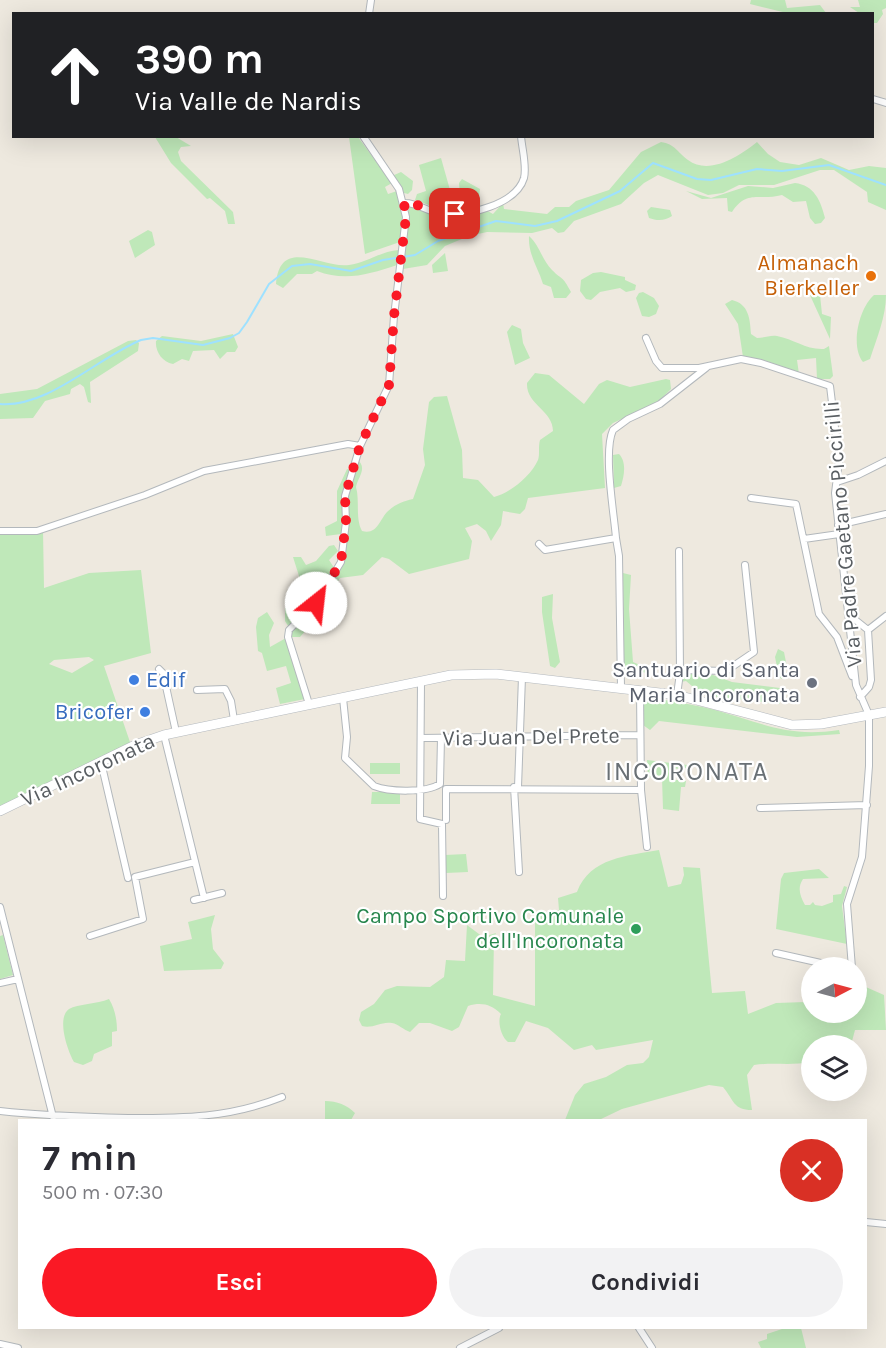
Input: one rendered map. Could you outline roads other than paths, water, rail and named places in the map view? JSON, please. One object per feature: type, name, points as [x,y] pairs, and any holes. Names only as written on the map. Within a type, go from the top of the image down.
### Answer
[{"type":"main road","name":"Via Incoronata","points":[[0,811],[101,762],[164,735],[421,681],[472,674],[522,677],[677,696],[792,725],[815,725],[886,712]]},
{"type":"street","points":[[309,704],[288,637],[289,630],[316,603],[341,562],[346,522],[345,496],[360,446],[389,385],[406,217],[399,189],[364,138]]},
{"type":"street","points":[[404,203],[412,202],[426,210],[455,214],[483,208],[508,196],[521,185],[524,178],[521,138]]},
{"type":"street","points":[[645,338],[658,366],[708,367]]},
{"type":"street","name":"Via Padre Gaetano Piccirilli","points":[[708,367],[729,360],[752,360],[830,386],[839,461],[835,493],[856,685],[869,716]]},
{"type":"street","points":[[621,688],[619,556],[610,472],[610,446],[613,430],[628,419],[660,404],[708,367]]},
{"type":"street","points":[[0,531],[38,531],[146,495],[204,471],[348,444],[360,446]]},
{"type":"street","points":[[837,482],[858,475],[886,461]]},
{"type":"street","points":[[751,498],[794,502],[819,614],[837,637],[856,685]]},
{"type":"street","points":[[838,525],[886,514]]},
{"type":"street","points":[[804,539],[839,534]]},
{"type":"street","points":[[539,544],[545,550],[616,538]]},
{"type":"street","points":[[677,696],[680,674],[679,551]]},
{"type":"street","points":[[680,674],[688,669],[726,671],[754,652],[745,565]]},
{"type":"street","points":[[848,614],[868,630],[871,680],[869,687],[861,697]]},
{"type":"street","points":[[868,630],[886,616]]},
{"type":"street","name":"Via Incoronata","points":[[159,669],[163,673],[176,732]]},
{"type":"street","points":[[519,872],[516,787],[522,677]]},
{"type":"street","points":[[421,681],[421,738]]},
{"type":"street","points":[[197,690],[225,689],[231,701],[234,720]]},
{"type":"street","points":[[640,691],[641,790],[647,846]]},
{"type":"street","points":[[343,698],[346,761],[374,786],[420,788],[435,787],[440,784],[441,738]]},
{"type":"street","points":[[851,957],[847,904],[862,857],[867,805],[869,716]]},
{"type":"street","points":[[164,735],[204,898]]},
{"type":"street","name":"Via Juan Del Prete","points":[[443,896],[442,824],[420,819],[421,738],[639,735]]},
{"type":"street","points":[[101,762],[128,878]]},
{"type":"street","points":[[446,820],[446,789],[516,787],[641,790]]},
{"type":"street","points":[[760,808],[867,805]]},
{"type":"street","points":[[90,936],[143,919],[135,877],[195,862]]},
{"type":"street","points":[[194,900],[222,893]]},
{"type":"street","points":[[0,907],[3,930],[18,979],[53,1117]]},
{"type":"street","points":[[776,953],[801,959]]},
{"type":"street","points":[[0,983],[18,979]]},
{"type":"street","points":[[0,1111],[53,1117],[193,1119],[229,1113],[282,1097]]},
{"type":"street","points":[[867,1222],[886,1224]]},
{"type":"street","points":[[460,1348],[497,1329]]},
{"type":"street","points":[[640,1329],[652,1348]]},
{"type":"street","points":[[0,1343],[18,1348]]},
{"type":"waterway","points":[[0,404],[18,403],[54,390],[141,340],[153,338],[203,345],[230,338],[239,333],[247,322],[269,284],[292,266],[310,264],[351,271],[383,260],[415,255],[438,241],[496,221],[535,226],[557,221],[620,191],[653,163],[697,179],[711,180],[757,169],[782,171],[829,165],[886,185]]},
{"type":"place","name":"Almanach Bierkeller","points":[[871,276]]},
{"type":"place","name":"Edif","points":[[134,680]]},
{"type":"place","name":"Santuario di Santa Maria Incoronata","points":[[812,683]]},
{"type":"place","name":"Bricofer","points":[[145,712]]},
{"type":"place","name":"Campo Sportivo Comunale dell'Incoronata","points":[[636,929]]},
{"type":"district","name":"INCORONATA","points":[[687,771]]}]
